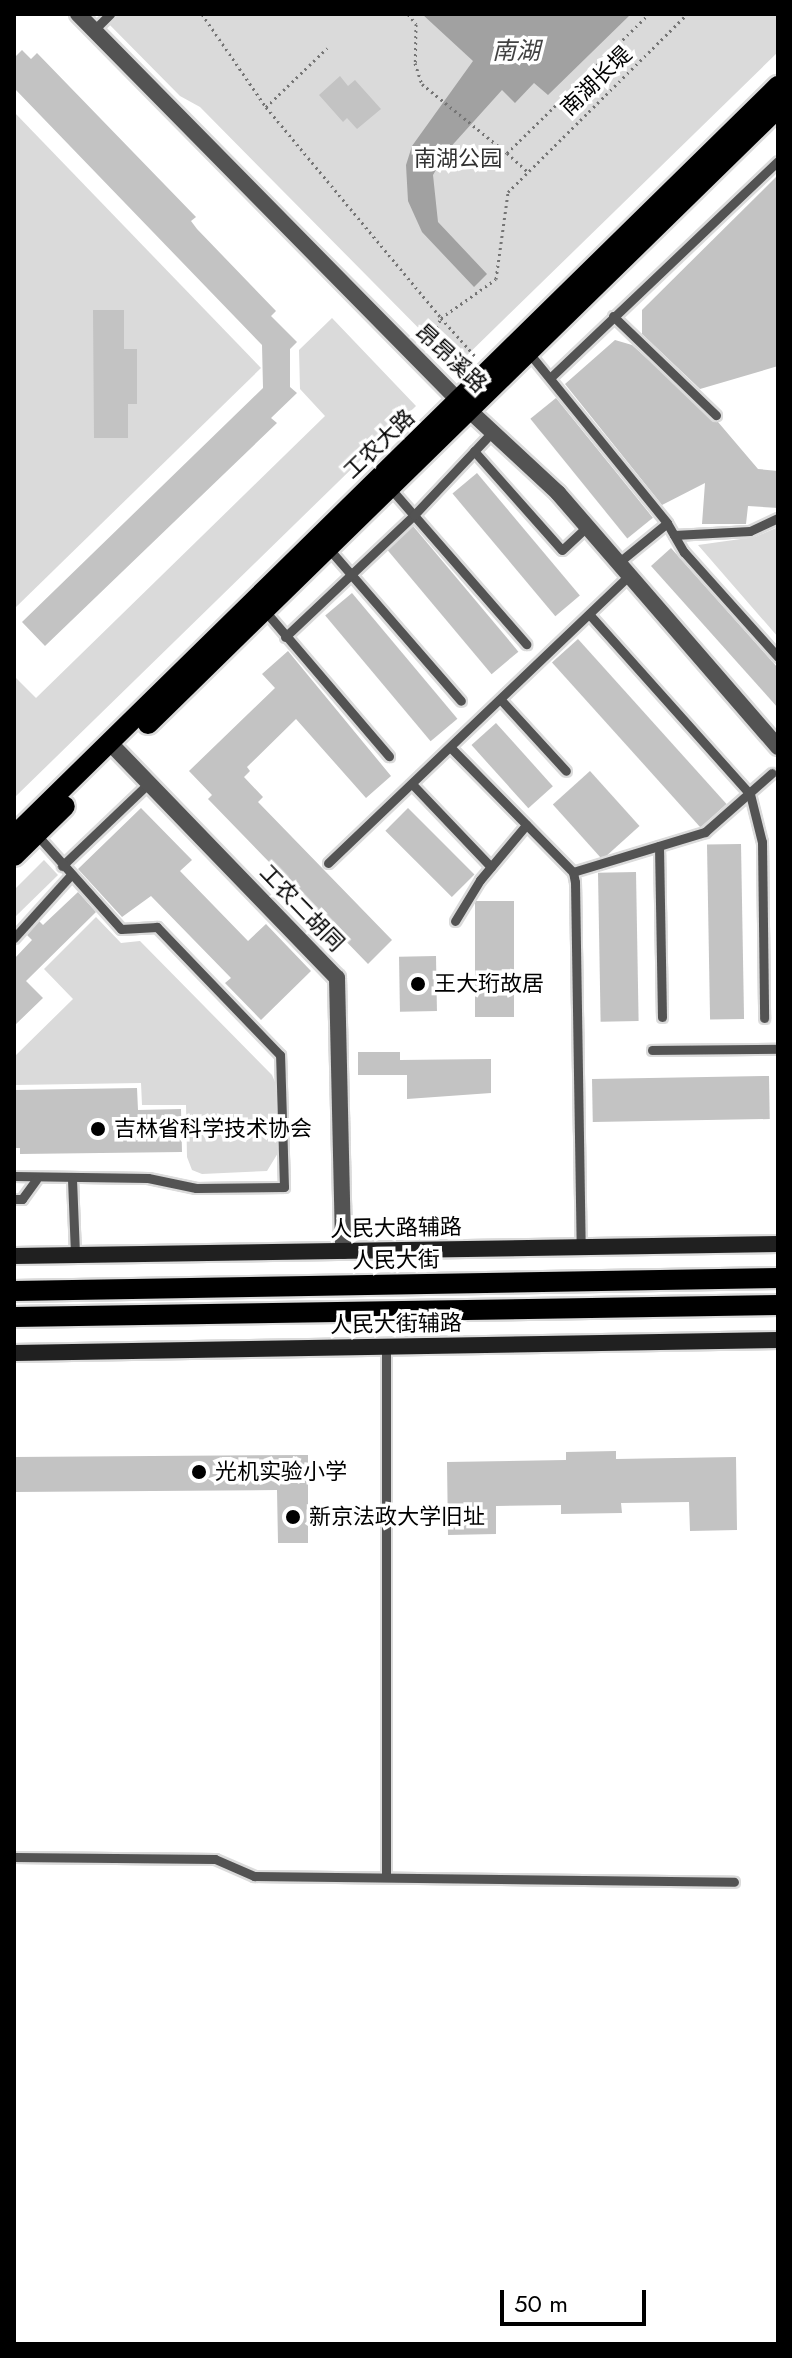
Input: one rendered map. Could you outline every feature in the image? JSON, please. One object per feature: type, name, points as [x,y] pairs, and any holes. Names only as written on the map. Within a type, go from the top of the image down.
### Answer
[{"type":"main road","name":"工农大路","points":[[14,836],[265,611],[391,489],[466,404],[489,370],[778,86]]},
{"type":"main road","name":"工农大路","points":[[14,856],[114,748],[466,404],[529,353],[778,108]]},
{"type":"main road","name":"人民大路辅路","points":[[14,1256],[778,1244]]},
{"type":"main road","name":"人民大街","points":[[14,1291],[778,1278]]},
{"type":"main road","points":[[14,1317],[778,1305]]},
{"type":"main road","name":"人民大街辅路","points":[[14,1353],[778,1340]]},
{"type":"street","name":"昂昂溪路","points":[[78,14],[587,527],[778,747]]},
{"type":"street","name":"工农二胡同","points":[[114,748],[337,978],[343,1251]]},
{"type":"lane","points":[[94,30],[110,14]]},
{"type":"lane","points":[[551,377],[778,161]]},
{"type":"lane","points":[[613,316],[716,415]]},
{"type":"lane","points":[[529,353],[674,535],[778,657]]},
{"type":"lane","points":[[285,637],[414,515],[494,430]]},
{"type":"lane","points":[[474,451],[562,550],[587,527]]},
{"type":"lane","points":[[391,489],[526,644]]},
{"type":"lane","points":[[674,535],[750,531],[778,518]]},
{"type":"lane","points":[[328,863],[452,749],[589,614],[624,569],[667,523]]},
{"type":"lane","points":[[329,549],[461,701]]},
{"type":"lane","points":[[265,611],[389,756]]},
{"type":"lane","points":[[589,614],[750,794],[762,842],[764,1018]]},
{"type":"lane","points":[[501,700],[566,771]]},
{"type":"lane","points":[[452,749],[573,872],[581,1247]]},
{"type":"lane","points":[[573,872],[705,832],[772,773]]},
{"type":"lane","points":[[62,866],[149,783]]},
{"type":"lane","points":[[413,785],[491,867]]},
{"type":"lane","points":[[455,921],[491,867],[526,825]]},
{"type":"lane","points":[[14,1176],[36,1180],[148,1178],[196,1188],[284,1187],[283,1067],[280,1055],[157,927],[121,929],[70,876],[36,834]]},
{"type":"lane","points":[[659,846],[662,1017]]},
{"type":"lane","points":[[14,938],[70,876]]},
{"type":"lane","points":[[652,1050],[778,1049]]},
{"type":"lane","points":[[72,1179],[75,1255]]},
{"type":"lane","points":[[14,1199],[22,1199],[36,1180]]},
{"type":"lane","points":[[386,1346],[386,1877]]},
{"type":"lane","points":[[14,1857],[215,1859],[254,1876],[734,1882]]},
{"type":"path","points":[[202,14],[266,107],[441,318],[489,370]]},
{"type":"path","points":[[408,14],[418,33],[416,75],[527,171]]},
{"type":"path","points":[[507,153],[649,14]]},
{"type":"path","name":"南湖长堤","points":[[441,318],[496,279],[503,261],[505,200],[527,171],[687,14]]},
{"type":"path","points":[[266,107],[327,48]]},
{"type":"path","points":[[421,362],[441,318]]},
{"type":"green space","name":"南湖公园","points":[[99,14],[778,14],[778,52],[456,366],[200,107],[180,96]]},
{"type":"green space","points":[[14,112],[261,368],[14,609]]},
{"type":"green space","points":[[332,318],[416,406],[14,798],[14,676],[36,698],[325,416],[300,389],[299,350]]},
{"type":"green space","points":[[778,527],[778,637],[698,545],[755,537]]},
{"type":"green space","points":[[44,860],[58,875],[14,918],[14,890]]},
{"type":"green space","points":[[96,917],[121,943],[140,941],[272,1075],[278,1089],[278,1153],[267,1171],[202,1174],[192,1170],[187,1157],[186,1105],[142,1105],[141,1083],[14,1085],[14,1057],[73,999],[44,969]]},
{"type":"water","name":"南湖","points":[[422,14],[631,14],[548,95],[534,83],[515,103],[502,90],[447,151],[433,175],[438,222],[487,274],[474,287],[422,232],[408,201],[406,165],[412,146],[473,61]]},
{"type":"building","points":[[22,50],[31,59],[37,53],[196,217],[191,221],[197,229],[276,311],[271,316],[297,342],[290,349],[290,387],[297,393],[271,418],[277,423],[45,646],[22,622],[263,388],[262,345],[14,88],[14,58]]},
{"type":"building","points":[[340,76],[348,86],[355,80],[381,109],[357,129],[347,118],[343,122],[319,95]]},
{"type":"building","points":[[778,175],[778,366],[700,389],[642,334],[642,310]]},
{"type":"building","points":[[93,310],[124,310],[124,349],[137,349],[137,404],[128,404],[128,438],[94,438]]},
{"type":"building","points":[[615,340],[632,345],[718,422],[758,469],[778,471],[778,508],[748,506],[746,524],[702,524],[705,483],[662,505],[565,384]]},
{"type":"building","points":[[556,398],[653,518],[627,538],[530,419]]},
{"type":"building","points":[[477,473],[580,596],[555,616],[452,494]]},
{"type":"building","points":[[413,526],[518,652],[492,674],[386,548]]},
{"type":"building","points":[[671,548],[778,668],[778,708],[651,566]]},
{"type":"building","points":[[352,593],[457,719],[431,741],[325,615]]},
{"type":"building","points":[[578,639],[727,804],[701,827],[552,662]]},
{"type":"building","points":[[288,651],[391,776],[366,798],[296,719],[247,767],[250,771],[244,777],[263,797],[258,802],[392,940],[368,964],[208,799],[212,795],[189,771],[275,688],[262,674]]},
{"type":"building","points":[[496,723],[553,786],[528,808],[471,745]]},
{"type":"building","points":[[590,771],[640,826],[602,859],[553,804]]},
{"type":"building","points":[[141,808],[192,860],[180,871],[248,941],[266,924],[311,971],[261,1020],[225,983],[231,978],[151,896],[122,917],[78,869]]},
{"type":"building","points":[[408,808],[474,874],[452,897],[385,831]]},
{"type":"building","points":[[741,844],[744,1019],[710,1020],[707,845]]},
{"type":"building","points":[[636,872],[639,1021],[601,1022],[598,873]]},
{"type":"building","points":[[78,892],[96,912],[26,981],[43,998],[14,1026],[14,959],[32,940],[27,935],[39,921],[43,925]]},
{"type":"building","points":[[475,901],[514,901],[514,1017],[475,1017]]},
{"type":"building","name":"王大珩故居","points":[[436,956],[437,1011],[400,1012],[399,957]]},
{"type":"building","points":[[358,1052],[400,1052],[400,1060],[491,1059],[491,1093],[407,1099],[407,1075],[358,1075]]},
{"type":"building","points":[[769,1076],[770,1119],[593,1122],[592,1079]]},
{"type":"building","name":"吉林省科学技术协会","points":[[137,1088],[138,1110],[181,1109],[182,1152],[20,1154],[20,1148],[14,1148],[14,1090]]},
{"type":"building","points":[[616,1451],[616,1459],[736,1457],[737,1530],[690,1531],[689,1502],[621,1503],[622,1513],[561,1514],[561,1505],[496,1506],[496,1534],[448,1535],[447,1462],[566,1460],[566,1452]]},
{"type":"building","name":"新京法政大学旧址","points":[[308,1455],[308,1543],[278,1543],[277,1490],[14,1492],[14,1457]]},
{"type":"place","name":"王大珩故居","points":[[418,984]]},
{"type":"place","name":"吉林省科学技术协会","points":[[98,1129]]},
{"type":"place","name":"光机实验小学","points":[[199,1472]]},
{"type":"place","name":"新京法政大学旧址","points":[[293,1517]]}]
